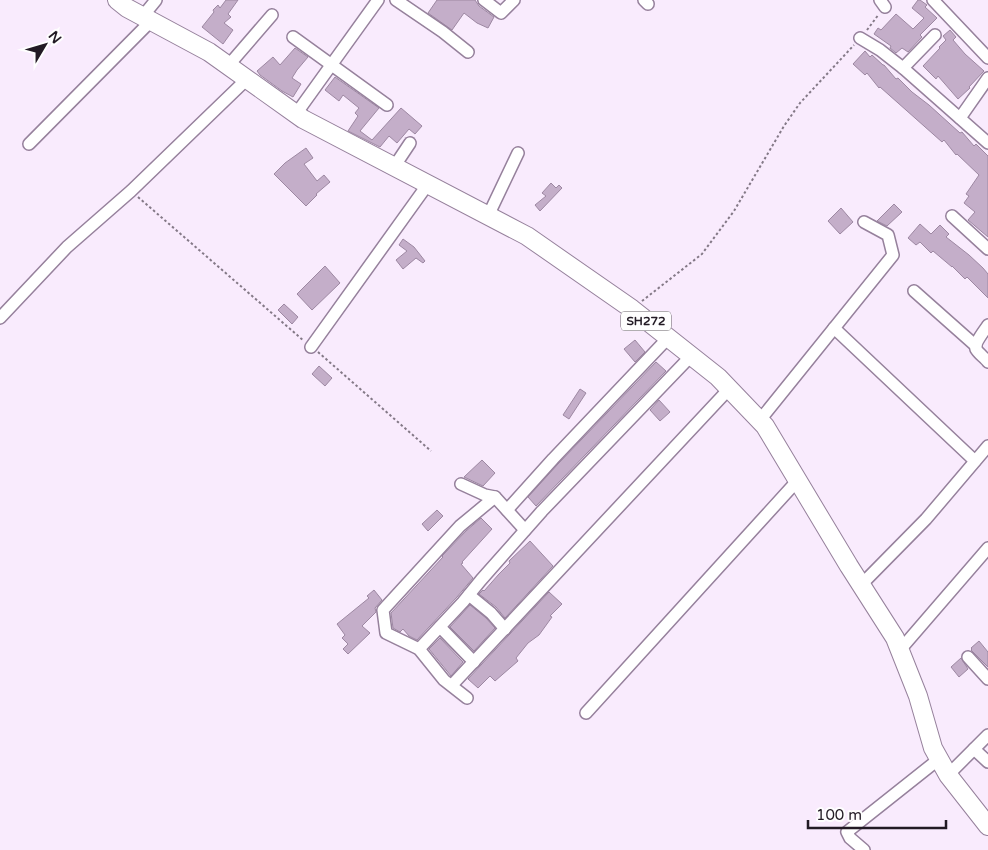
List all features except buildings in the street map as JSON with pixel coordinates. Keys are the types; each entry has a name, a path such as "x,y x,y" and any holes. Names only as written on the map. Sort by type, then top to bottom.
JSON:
{"main road":[{"name":"SH272","path":"117,0 127,8 208,52 303,119 527,236 632,309 718,377 765,426 895,638 918,696 933,748 948,775 987,823"}],"street":[{"path":"29,144 147,19 156,0"},
{"path":"296,114 378,0"},
{"path":"396,0 443,32 468,52"},
{"path":"484,0 501,12 514,0"},
{"path":"933,0 988,58"},
{"path":"228,66 272,15"},
{"path":"903,68 935,35"},
{"path":"293,37 387,105"},
{"path":"860,38 880,50 903,68 988,143"},
{"path":"960,118 988,78"},
{"path":"0,318 68,247 247,79"},
{"path":"394,167 410,143"},
{"path":"488,216 518,153"},
{"path":"311,347 428,184"},
{"path":"952,216 988,249"},
{"path":"760,420 893,255 888,235 864,222"},
{"path":"914,292 976,346 976,349 988,362"},
{"path":"976,346 988,326"},
{"path":"834,328 975,461"},
{"path":"507,510 668,338"},
{"path":"419,649 525,530 691,356"},
{"path":"452,685 729,389"},
{"path":"861,585 926,519 988,446"},
{"path":"586,713 798,480"},
{"path":"461,484 494,497 525,530"},
{"path":"466,698 444,680 419,649 386,633 383,610 460,526 494,497"},
{"path":"900,650 988,548"},
{"path":"469,595 491,613 505,629"},
{"path":"440,627 474,662"},
{"path":"968,657 988,679"},
{"path":"948,775 988,735"},
{"path":"974,749 988,762"},
{"path":"864,850 850,838 848,832 939,759"}],"path":[{"path":"632,309 702,254 734,211 784,126 800,103 860,38 882,3"},
{"path":"130,190 431,451"}]}
